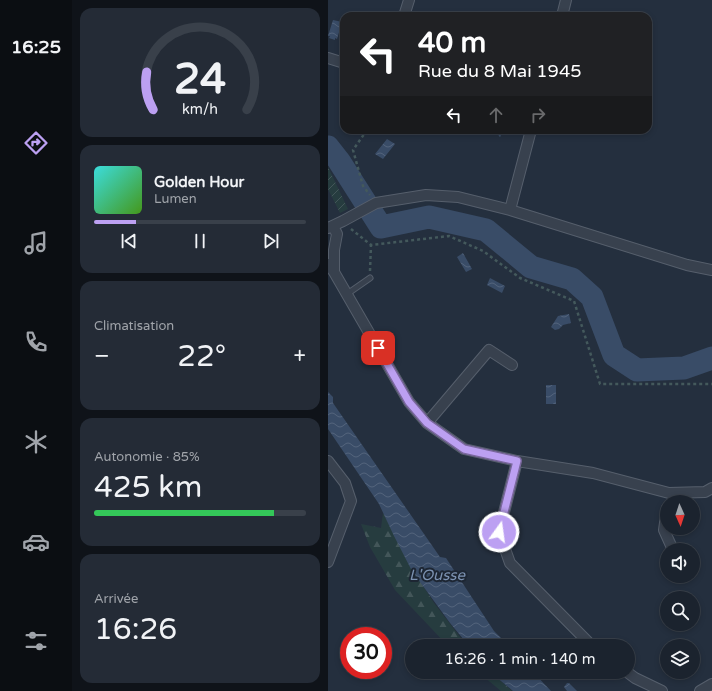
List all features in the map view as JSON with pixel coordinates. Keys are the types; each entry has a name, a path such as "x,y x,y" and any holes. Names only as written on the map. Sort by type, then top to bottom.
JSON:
{"street":[{"path":"405,12 409,0"},
{"path":"563,12 566,0"},
{"path":"328,58 340,62"},
{"path":"510,210 530,134"},
{"path":"660,495 593,473 517,461 464,449 427,423 409,402 331,268 337,234 331,227 374,205 426,195 458,197 510,210 687,265 712,270"},
{"path":"427,423 489,350 512,364"},
{"path":"328,461 345,483 351,501 328,562"},
{"path":"517,461 499,532 510,563 585,639"},
{"path":"686,495 705,492 712,488"},
{"path":"635,678 662,691"},
{"path":"700,691 712,684"}],"lane":[{"path":"347,294 370,278"}],"path":[{"path":"364,134 353,150 363,186 374,205"},
{"path":"347,219 371,245 370,278"},
{"path":"371,245 449,236 483,251 520,278 574,301 600,384 712,384"}],"green space":[{"path":"328,167 348,209 340,213 328,189"},
{"path":"383,513 418,578 434,603 462,639 441,639 395,590 370,547 361,524 381,528"},
{"path":"486,679 499,679 512,691 501,691"}],"water":[{"path":"333,20 340,22 340,29 337,39 335,38 335,40 329,38 330,36 328,36"},
{"path":"497,134 510,134 501,135 500,137"},
{"path":"387,139 395,144 383,159 375,154"},
{"path":"463,253 472,269 466,272 457,257"},
{"path":"490,278 505,286 502,293 487,285"},
{"path":"569,314 571,323 563,325 559,329 555,330 551,327 558,316"},
{"path":"546,385 556,385 556,404 546,404"},
{"name":"L'Ousse","path":"328,392 333,397 333,403 440,557 446,558 494,631 502,639 463,639 412,571 379,504 328,429"},
{"path":"498,679 540,679 551,691 513,691"},
{"path":"567,683 569,683 577,691 567,691 564,687"}],"waterway":[{"path":"328,147 339,161 381,227 429,217 486,230 531,267 572,279 592,297 614,355 637,370 684,368 712,358"}],"route":[{"path":"378,348 409,402 427,423 464,449 517,461 499,532"}]}
